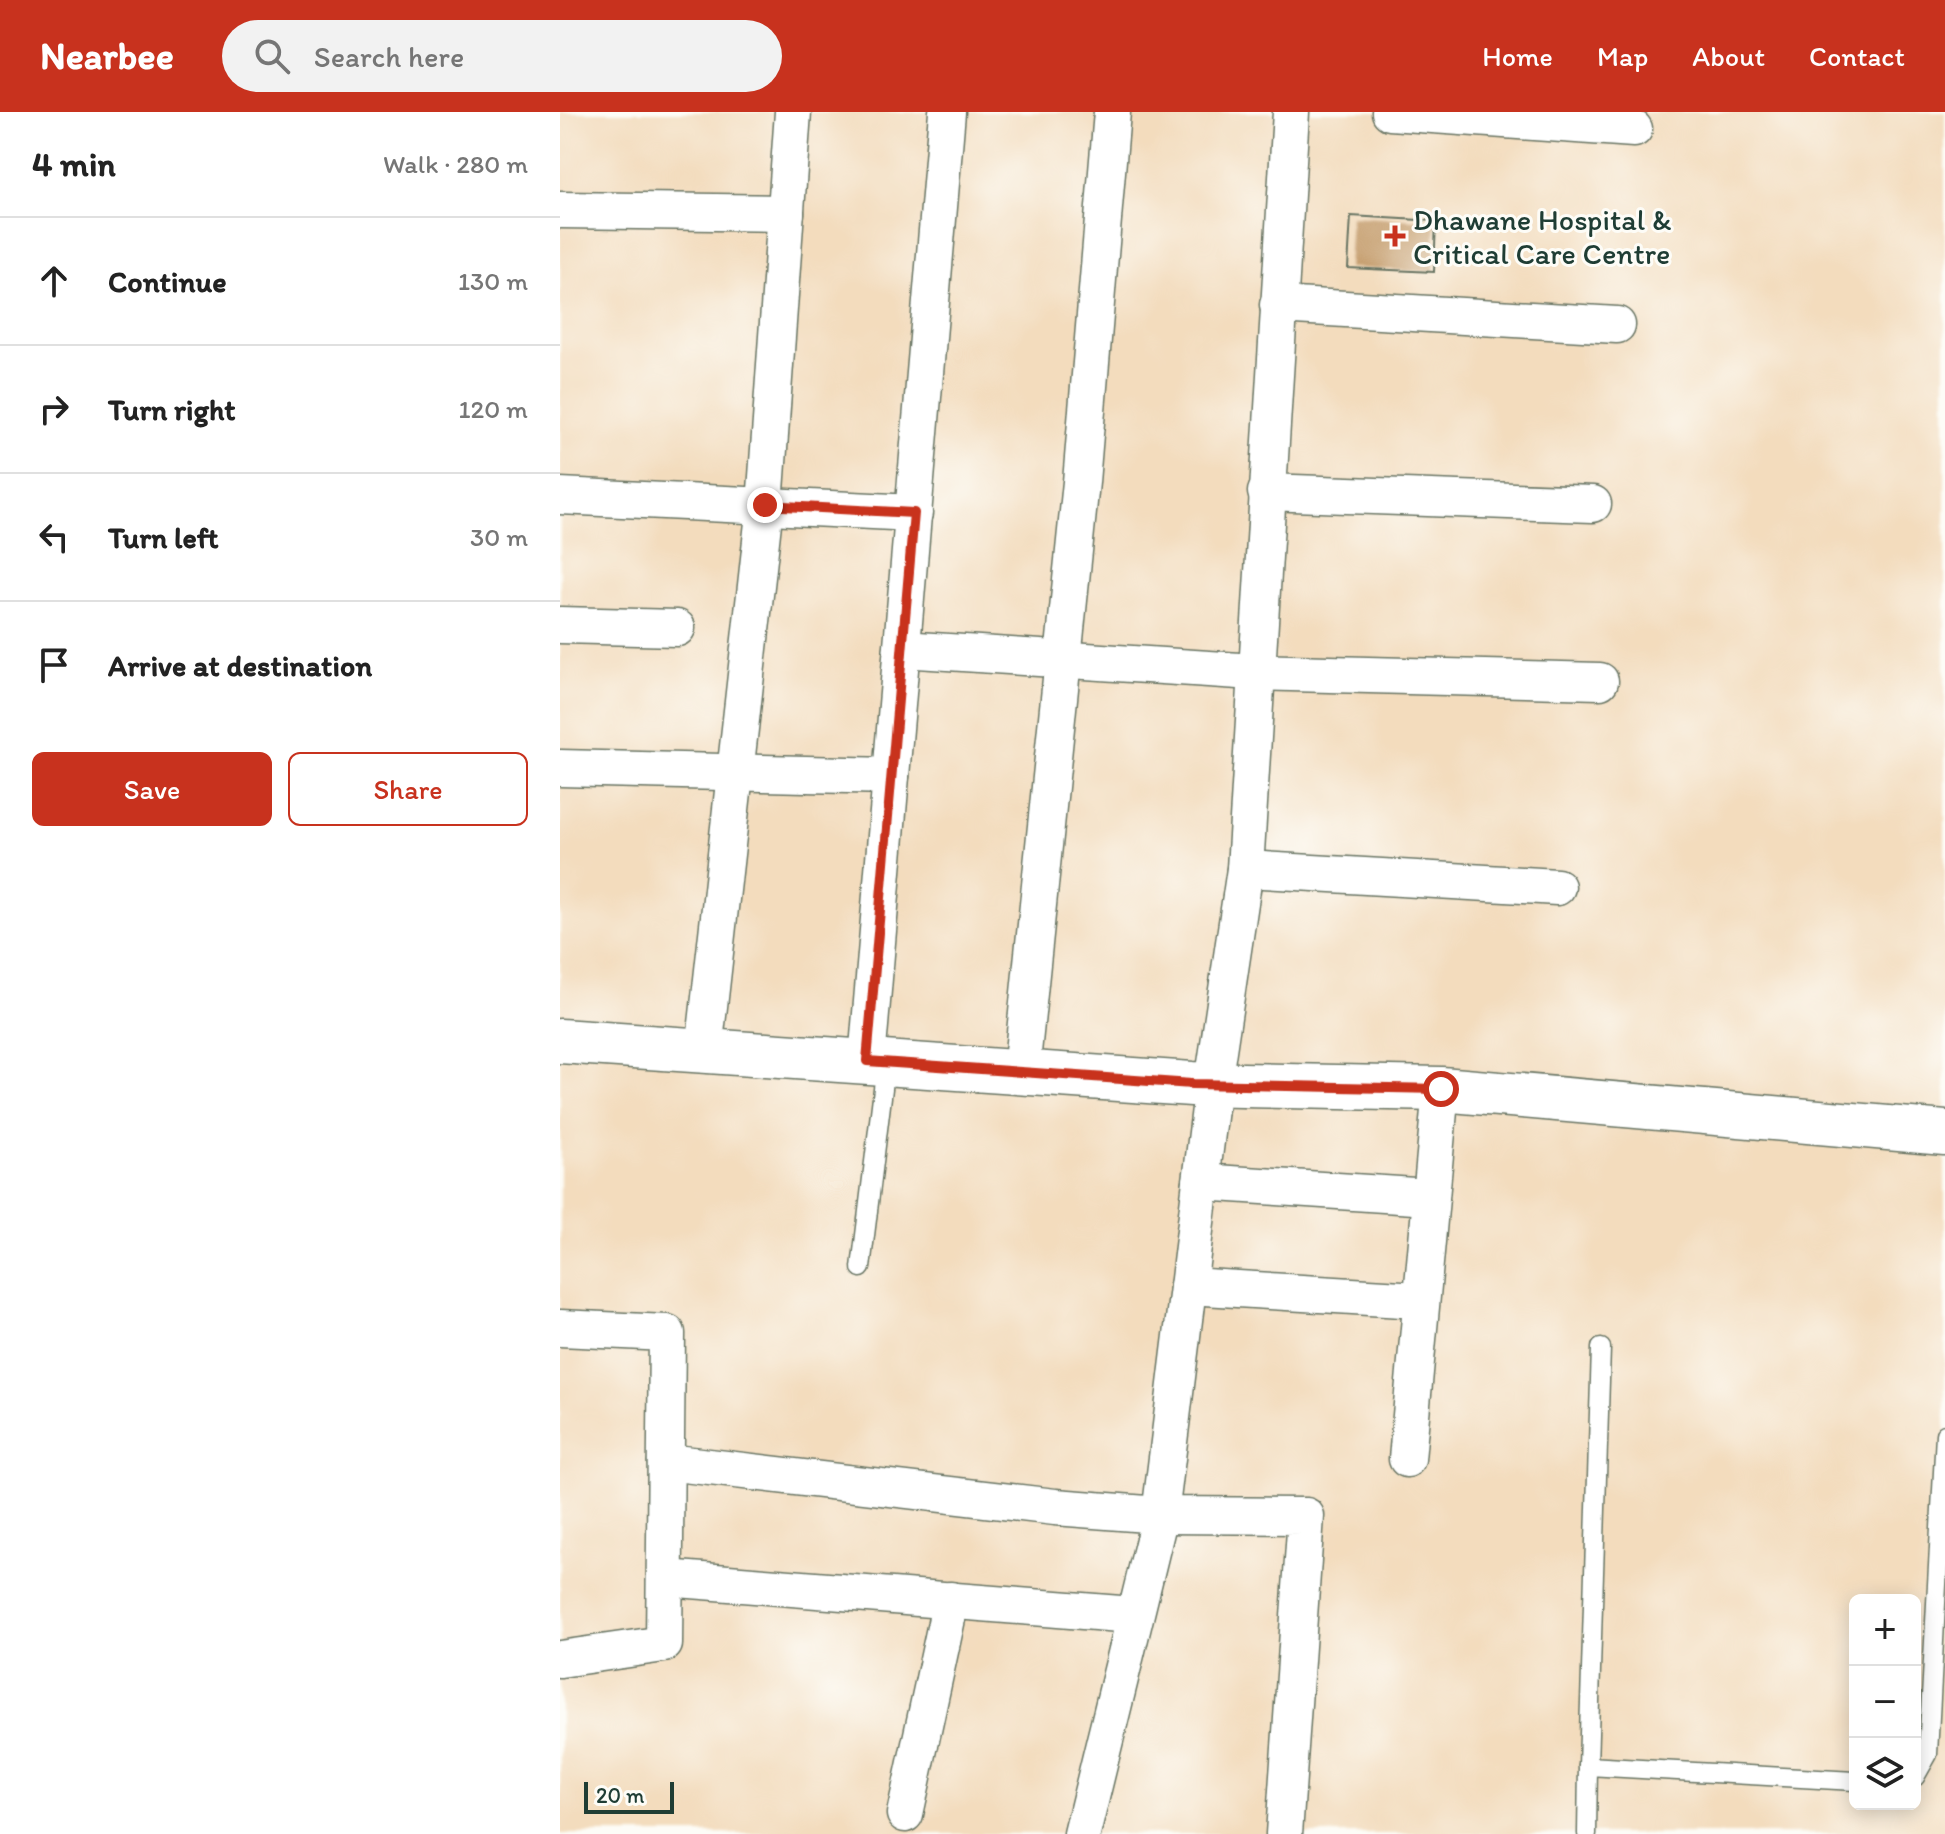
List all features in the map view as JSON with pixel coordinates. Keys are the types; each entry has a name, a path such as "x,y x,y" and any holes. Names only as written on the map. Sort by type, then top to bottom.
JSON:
{"street":[{"path":"704,1051 765,505 793,112"},
{"path":"876,1062 891,776 947,112"},
{"path":"1021,1072 1063,662 1112,112"},
{"path":"1082,1834 1133,1615 1160,1515 1213,1084 1245,869 1291,112"},
{"path":"1390,112 1634,129"},
{"path":"560,210 786,213"},
{"path":"1278,305 1617,325"},
{"path":"1266,492 1593,504"},
{"path":"560,496 914,513"},
{"path":"560,625 677,628"},
{"path":"902,649 1063,662 1255,672 1600,681"},
{"path":"560,768 891,776"},
{"path":"1245,869 1557,887"},
{"path":"560,1041 1213,1084 1441,1089 1945,1133"},
{"path":"1407,1459 1419,1300 1441,1089"},
{"path":"1201,1182 1430,1197"},
{"path":"1188,1286 1419,1300"},
{"path":"560,1328 667,1333 664,1644 560,1659"},
{"path":"666,1462 1055,1507 1160,1515 1306,1516 1284,1834"},
{"path":"665,1578 1133,1615"},
{"path":"905,1814 951,1600"}],"lane":[{"path":"861,1268 876,1062"},
{"path":"1587,1834 1601,1348"},
{"path":"1921,1766 1928,1754 1945,1434"},
{"path":"1588,1766 1849,1781"}],"building":[{"path":"1351,216 1436,221 1434,272 1348,268"}],"place":[{"name":"Dhawane Hospital & Critical Care Centre","path":"1395,236"}],"route":[{"path":"765,505 914,513 867,1061 1192,1084 1441,1089"}]}
